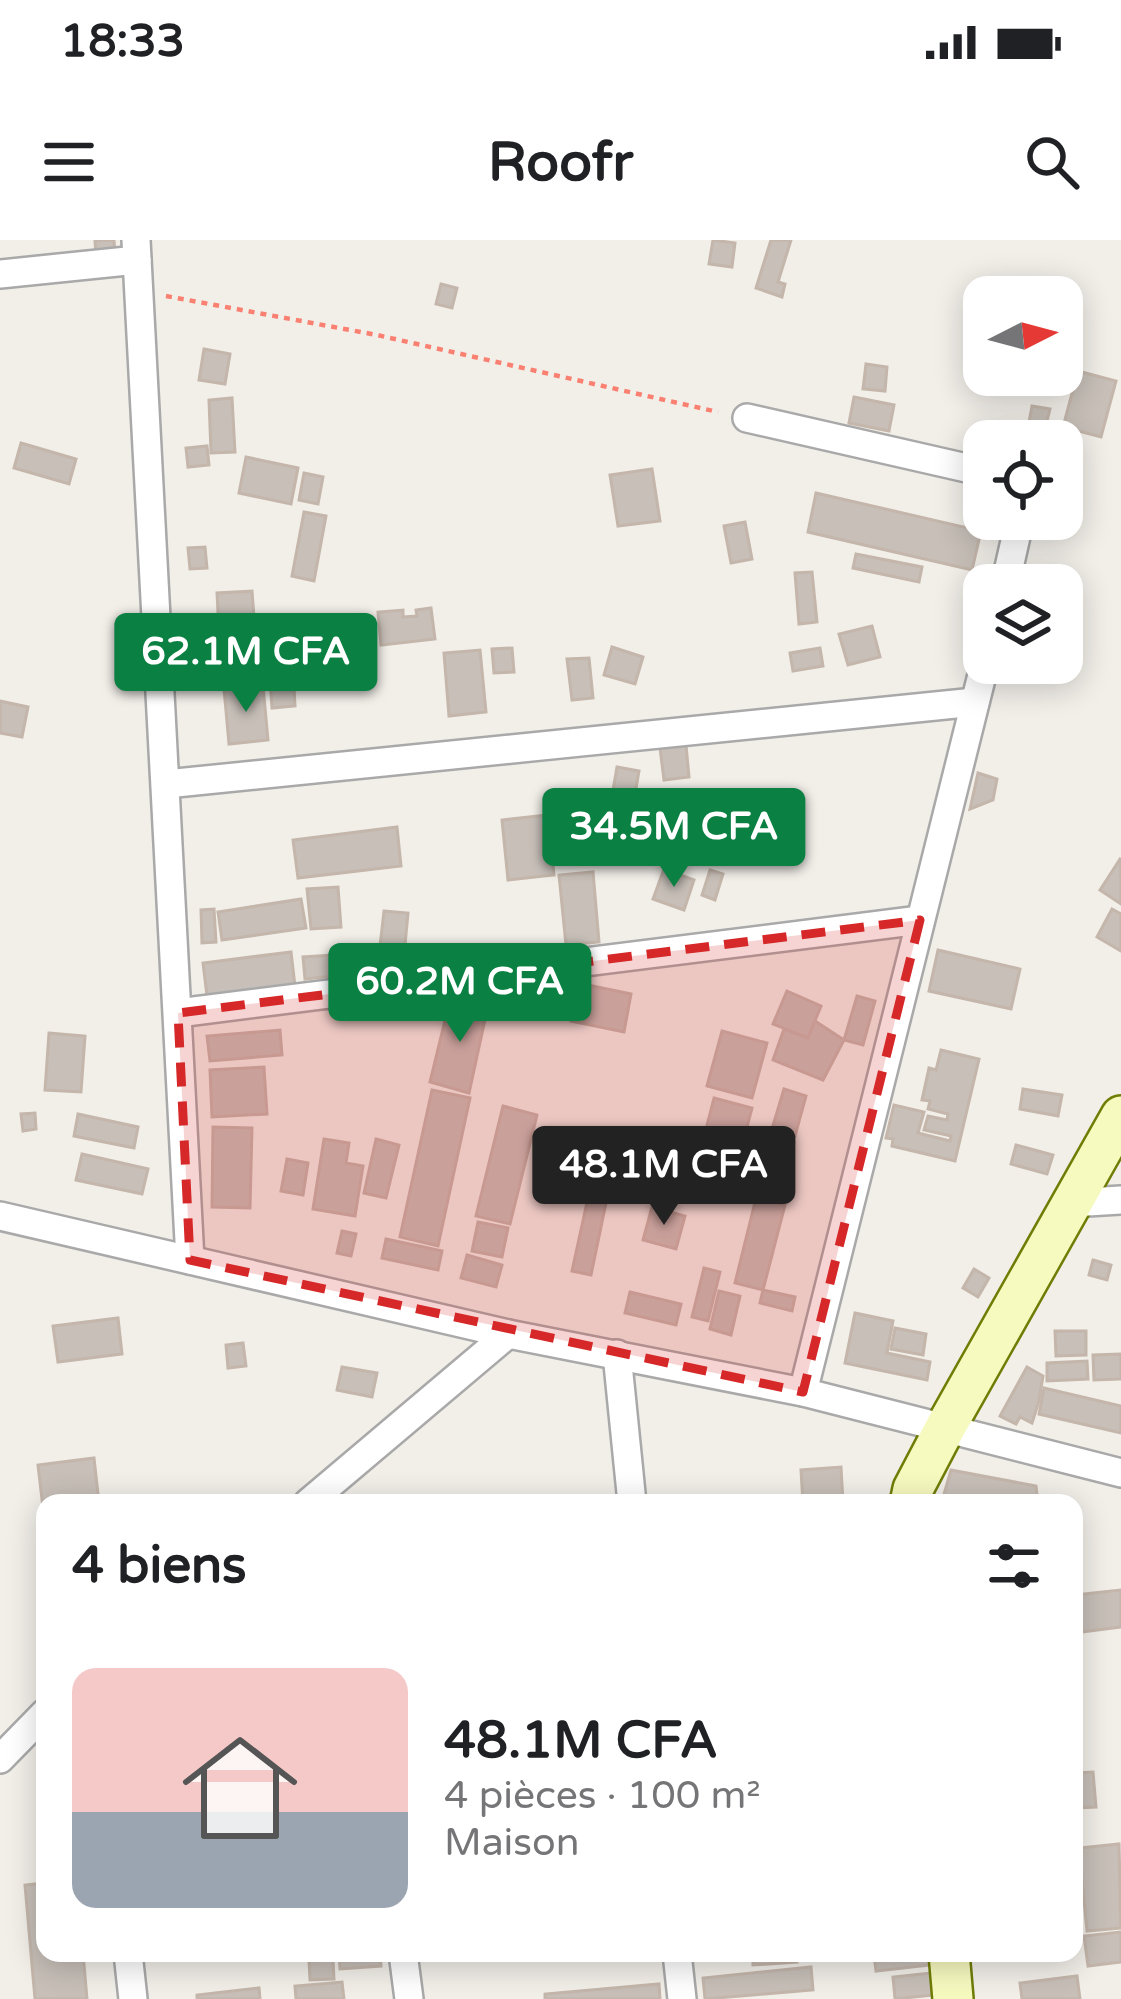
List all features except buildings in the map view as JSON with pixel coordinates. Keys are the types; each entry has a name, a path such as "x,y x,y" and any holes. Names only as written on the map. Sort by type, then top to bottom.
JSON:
{"main road":[{"path":"912,1494 1121,1116"},
{"path":"950,1962 953,1999"}],"street":[{"path":"0,274 137,250 190,1260"},
{"path":"747,418 963,467"},
{"path":"803,1392 980,684"},
{"path":"166,784 975,702"},
{"path":"178,1013 920,920"},
{"path":"1071,1203 1121,1200"},
{"path":"0,1216 508,1334 803,1392 1121,1473"},
{"path":"319,1494 508,1334"},
{"path":"617,1354 631,1494"},
{"path":"348,1471 351,1494"},
{"path":"0,1759 36,1722"},
{"path":"129,1962 133,1999"},
{"path":"405,1962 409,1999"},
{"path":"678,1962 682,1999"}],"path":[{"path":"139,291 377,335 747,418"}],"highlighted area":[{"path":"920,920 803,1392 190,1260 178,1013"}]}
